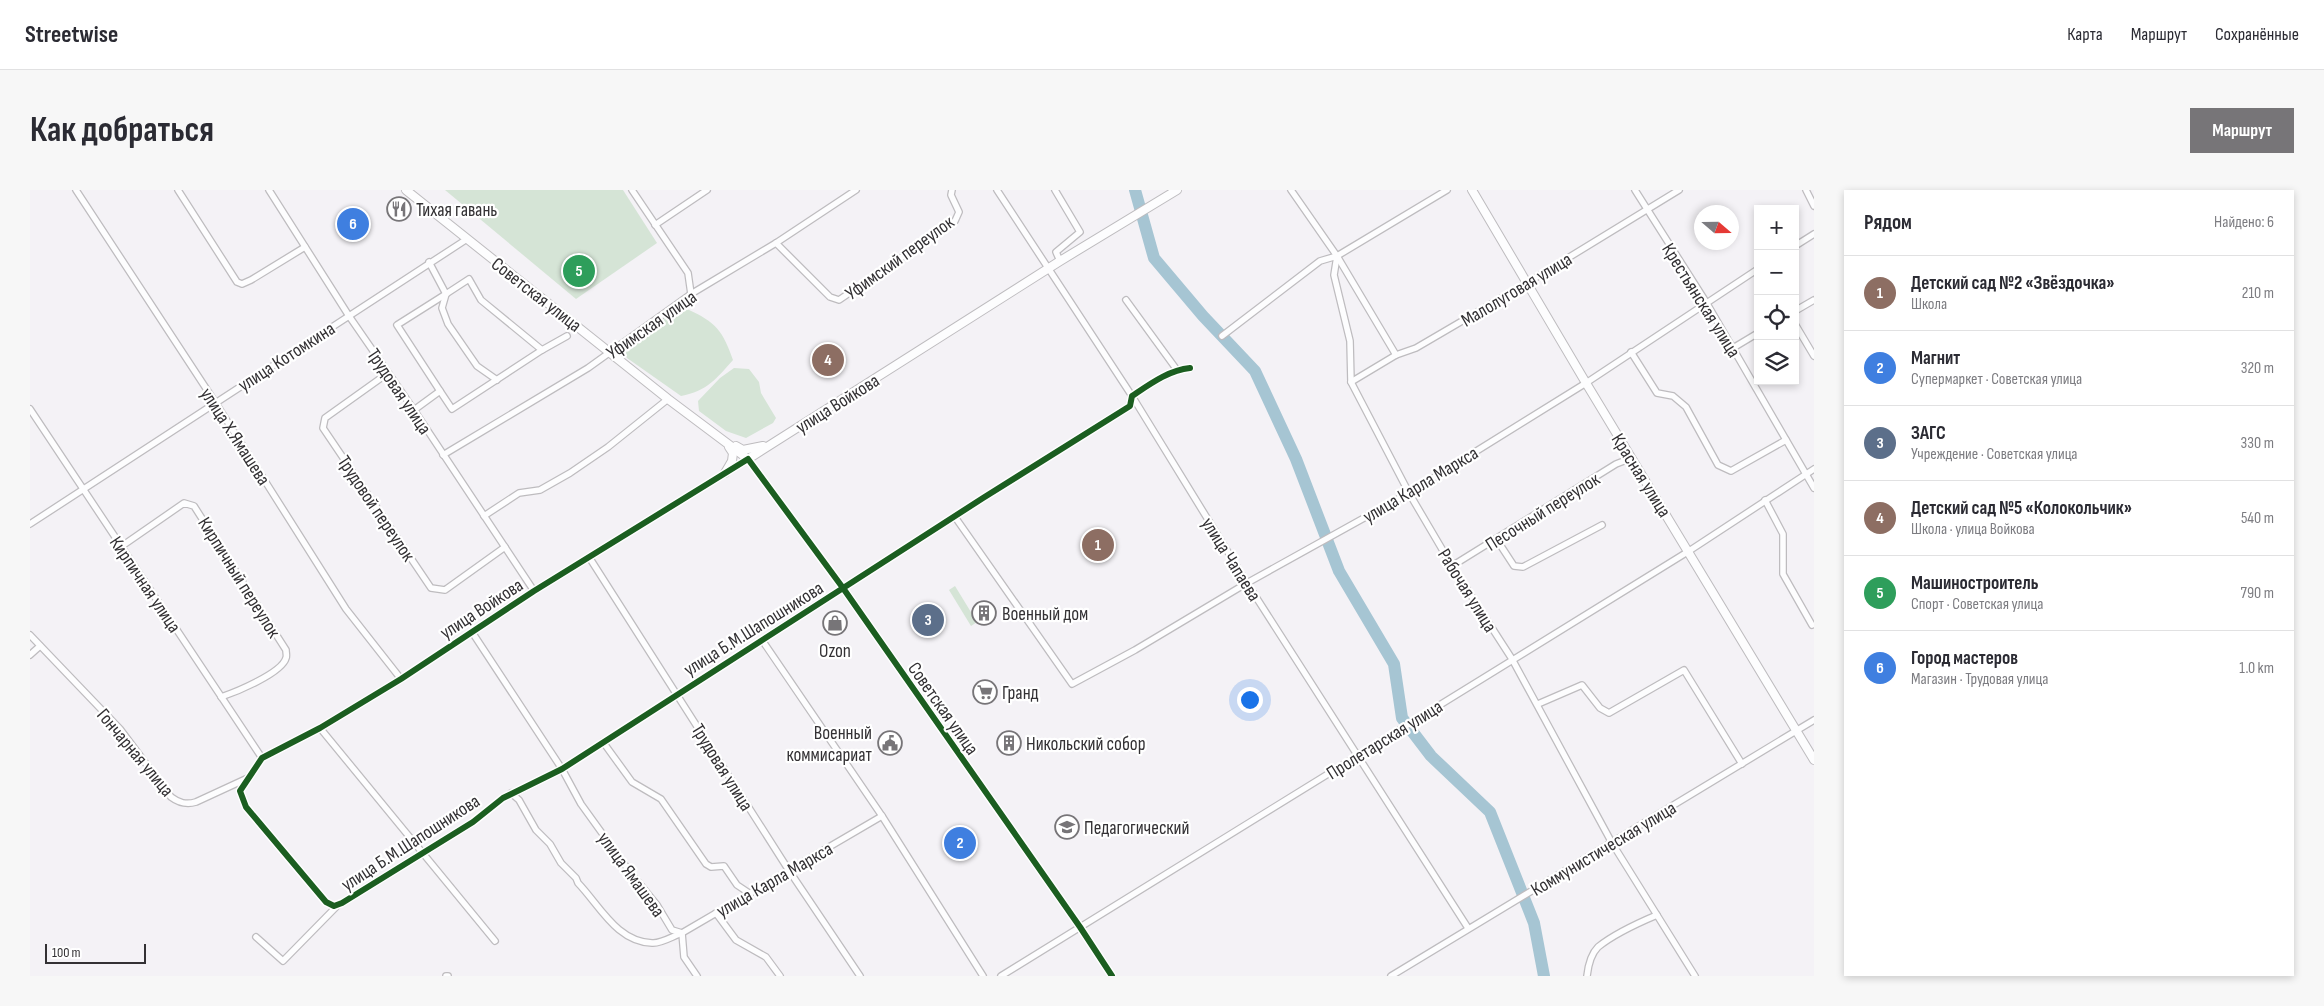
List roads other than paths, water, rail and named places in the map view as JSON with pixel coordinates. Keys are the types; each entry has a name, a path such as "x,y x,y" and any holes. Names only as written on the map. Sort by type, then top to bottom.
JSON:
{"main road":[{"name":"Советская улица","path":"406,190 668,399 748,459"},
{"name":"улица Войкова","path":"748,459 1060,261 1177,190"},
{"name":"Красная улица","path":"1472,190 1586,383 1814,760"},
{"path":"724,442 743,450 772,444"},
{"path":"724,442 733,453 732,461 725,473"}],"street":[{"name":"улица Х.Ямашева","path":"76,190 346,609 401,679"},
{"path":"178,190 237,282 242,284 251,280 305,247"},
{"name":"Трудовая улица","path":"269,190 349,316 534,591"},
{"path":"632,190 688,273 691,294"},
{"path":"655,225 707,190"},
{"name":"Уфимская улица","path":"443,455 611,353 691,294 776,243 856,190"},
{"name":"Уфимский переулок","path":"776,243 830,297 839,300 956,221 959,212 951,195 952,190"},
{"name":"улица Чапаева","path":"997,190 1047,270 1132,396 1356,756 1468,928"},
{"path":"1055,190 1080,232 1056,252 1060,261"},
{"path":"1291,190 1337,256 1396,355"},
{"path":"1222,336 1320,261 1337,256 1447,190"},
{"name":"Крестьянская улица","path":"1635,190 1706,302 1814,488"},
{"name":"Малолуговая улица","path":"1351,382 1396,355 1416,348 1647,211 1679,190"},
{"path":"1806,190 1814,206"},
{"path":"1799,243 1814,234"},
{"name":"улица Котомкина","path":"30,524 214,402 467,239"},
{"name":"Рабочая улица","path":"1337,256 1334,275 1350,341 1351,382 1408,493 1512,659 1612,843 1695,976"},
{"path":"429,262 446,294 442,308 448,324 476,366 497,380"},
{"name":"улица Карла Маркса","path":"955,517 1072,684 1135,650 1247,583 1408,493 1586,383 1754,272"},
{"path":"542,350 481,300 469,279 397,325 452,409 542,350 567,336"},
{"path":"1126,300 1177,370"},
{"path":"1799,309 1814,300"},
{"path":"1799,331 1814,356"},
{"path":"1733,348 1754,335"},
{"path":"1631,352 1657,393 1673,396 1686,407 1718,465 1724,469 1732,472 1786,440"},
{"name":"улица Б.М.Шапошникова","path":"250,777 240,791 246,807 326,902 338,905 473,822 511,793 562,769 983,498 1130,406 1132,396 1177,370 1190,368"},
{"name":"Трудовой переулок","path":"388,373 325,418 323,428 328,436 431,588 445,590 505,547"},
{"path":"414,410 440,391"},
{"path":"484,516 519,493 540,490 570,473 608,447 668,399"},
{"name":"Кирпичная улица","path":"30,409 262,758"},
{"name":"улица Войкова","path":"262,758 320,728 401,679 534,591 748,459"},
{"name":"Советская улица","path":"748,459 843,588 1080,927 1112,976"},
{"name":"Песочный переулок","path":"1452,566 1497,540 1616,464 1629,460 1634,462"},
{"name":"Пролетарская улица","path":"1001,976 1689,551 1814,469"},
{"path":"1765,500 1783,534 1783,574 1812,625"},
{"name":"Кирпичный переулок","path":"122,546 184,503 194,506 286,650 286,660 280,667 240,691 221,697"},
{"path":"1497,540 1514,566 1522,568 1602,525"},
{"name":"Трудовая улица","path":"589,557 788,870 860,976"},
{"path":"472,632 562,769"},
{"name":"Гончарная улица","path":"30,635 120,728 171,797 177,801 189,804 196,802 250,777"},
{"path":"762,640 882,816 983,976"},
{"path":"30,655 40,646"},
{"path":"1538,704 1582,685 1600,708 1609,713 1684,670 1742,764"},
{"name":"Коммунистическая улица","path":"1391,976 1814,720"},
{"path":"320,728 495,941"},
{"path":"603,742 627,777 638,788 655,794 661,799 706,864 711,867 724,866 737,884 749,893"},
{"path":"250,777 262,758"},
{"name":"улица Ямашева","path":"562,769 581,804 630,872 657,905 672,930 682,933 684,957 697,976"},
{"name":"улица Ямашева","path":"511,793 519,800 536,830 550,844 561,862 623,934 654,944 665,940"},
{"name":"улица Карла Маркса","path":"665,940 682,933 882,816"},
{"path":"256,937 283,961 338,905"},
{"path":"716,913 736,940 766,957 780,976"},
{"path":"1587,976 1588,966 1597,948 1634,924 1657,915"}],"waterway":[{"path":"1135,190 1154,258 1203,316 1255,371 1296,459 1339,571 1394,664 1402,718 1431,756 1490,812 1534,923 1544,976"}],"place":[{"name":"Тихая гавань","path":"399,209"},
{"name":"Город мастеров","path":"353,224"},
{"name":"Машиностроитель","path":"579,271"},
{"name":"Детский сад №5 «Колокольчик»","path":"828,360"},
{"name":"Детский сад №2 «Звёздочка»","path":"1098,545"},
{"name":"Военный дом","path":"984,613"},
{"name":"ЗАГС","path":"928,620"},
{"name":"Ozon","path":"835,623"},
{"name":"Гранд","path":"985,692"},
{"name":"Военный коммисариат","path":"890,743"},
{"name":"Никольский собор","path":"1009,743"},
{"name":"Педагогический","path":"1067,827"},
{"name":"Магнит","path":"960,843"}]}
